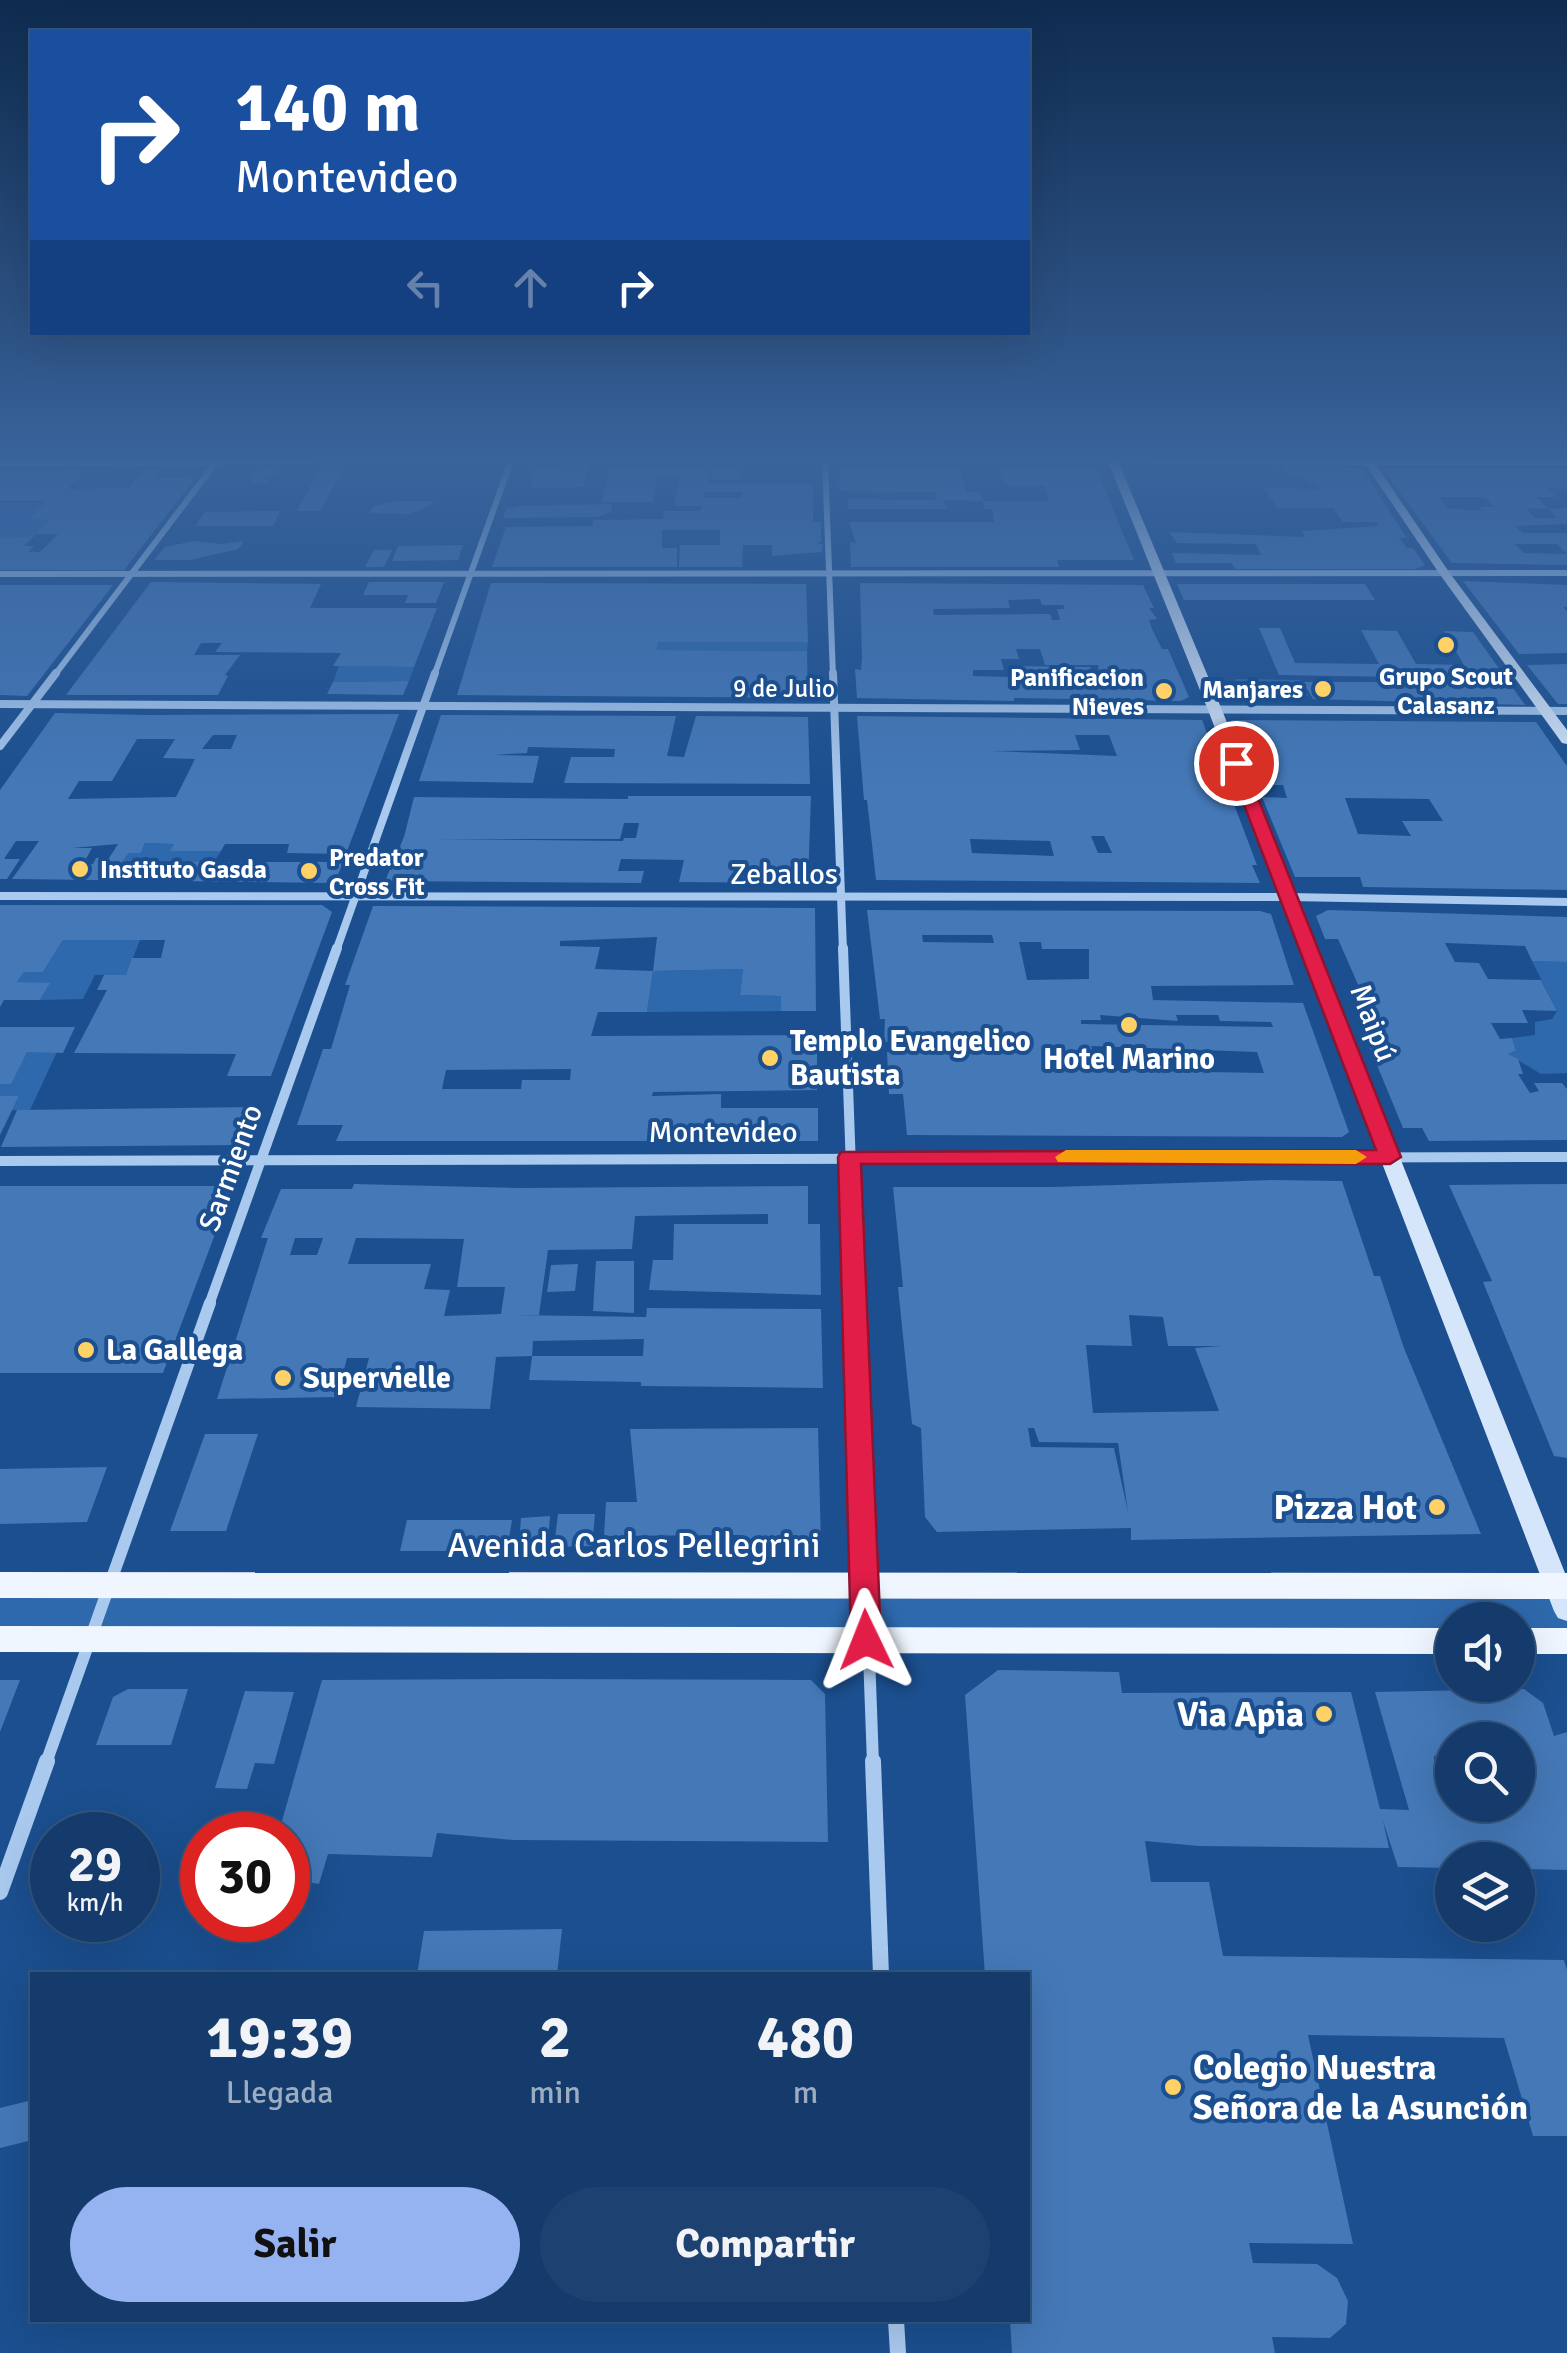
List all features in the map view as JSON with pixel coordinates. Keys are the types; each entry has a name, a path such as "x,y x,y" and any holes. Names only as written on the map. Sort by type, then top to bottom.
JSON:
{"main road":[{"name":"Maipú","path":"1158,571 1564,1594"},
{"path":"1443,571 1567,740"},
{"name":"Avenida Carlos Pellegrini","path":"0,1585 864,1586 1564,1594"},
{"path":"0,1639 1435,1641"},
{"path":"1535,1641 1567,1641"}],"street":[{"path":"0,746 133,571"},
{"name":"Sarmiento","path":"0,1892 472,571"},
{"path":"829,571 881,1972"},
{"path":"0,574 1567,573"},
{"name":"9 de Julio","path":"0,704 1567,711"},
{"name":"Zeballos","path":"0,896 1567,902"},
{"name":"Montevideo","path":"0,1160 1567,1157"},
{"path":"896,2322 898,2353"}],"shaded area":[{"path":"658,642 808,642 807,651 657,650"},
{"path":"339,666 414,667 409,681 333,682"},
{"path":"1235,679 1300,680 1308,696 1242,696"},
{"path":"145,843 174,844 171,851 221,851 214,862 122,862 129,853 141,853"},
{"path":"63,940 140,940 126,975 95,975 83,999 40,1000 49,984 17,982 24,972 43,972"},
{"path":"1532,961 1567,962 1567,1073 1541,1074 1508,1054 1516,1049 1512,1038 1535,1035 1535,1022 1552,1019 1557,1011"},
{"path":"743,969 740,995 781,996 781,1011 647,1012 653,971"},
{"path":"27,1052 57,1052 30,1110 12,1110 19,1096 0,1096 0,1084"},
{"path":"0,1585 1567,1586 1567,1641 1535,1641 1535,1602 1435,1602 1435,1641 0,1639"}],"building":[{"path":"1463,581 1567,585 1567,607 1563,607 1567,611 1567,653 1519,654"},
{"path":"151,582 321,584 310,608 437,608 414,667 333,666 341,653 215,652 222,643 201,643 194,655 240,655 225,675 228,676 218,695 66,695"},
{"path":"369,582 444,582 436,603 405,603 408,595 363,595"},
{"path":"491,583 806,584 808,642 658,642 657,650 807,651 808,698 457,695"},
{"path":"860,583 1143,585 1154,608 1149,608 1157,619 1149,620 1152,629 1162,649 1168,649 1189,697 1181,701 857,698 855,669 861,670","holes":["1040,599 1042,605 1063,605 1065,609 1057,609 1060,620 1052,620 1050,614 934,615 933,609 1010,608 1008,600","1016,649 1040,649 1045,665 1098,665 1100,677 1093,676 1090,667 1010,666 1010,677 973,676 973,670 1004,670 1001,659 1019,659"]},
{"path":"1177,584 1365,584 1375,600 1184,600"},
{"path":"0,585 113,585 27,696 0,695"},
{"path":"1259,628 1280,628 1295,663 1379,664 1361,630 1397,631 1416,664 1464,665 1444,631 1473,632 1525,705 1313,699 1303,682 1402,682 1399,677 1279,675"},
{"path":"1567,664 1567,704 1558,704 1527,665"},
{"path":"409,681 403,695 327,694 333,682"},
{"path":"55,713 399,714 346,854 287,853 289,844 225,844 221,851 170,851 174,844 145,843 141,853 129,853 122,862 343,862 335,883 12,879 39,841 16,841 4,859 20,859 7,879 0,879 0,790","holes":["213,735 237,735 231,749 202,749","137,739 175,739 163,758 195,759 176,797 68,799 79,781 112,781","118,844 109,858 96,858 93,864 83,864 92,848 72,848"]},
{"path":"441,715 676,716 667,756 684,757 696,716 808,717 810,784 564,783 571,757 614,757 615,749 528,747 527,753 493,755 539,756 533,783 419,781"},
{"path":"857,716 1202,720 1257,865 1252,865 1260,883 876,880","holes":["1075,735 1109,735 1117,756 991,751 1080,750","1091,836 1104,836 1112,853 1098,853","970,839 1050,841 1054,856 972,853"]},
{"path":"1231,720 1536,722 1567,766 1567,890 1363,887 1360,877 1295,877 1262,797 1287,798 1283,785 1266,785 1254,751 1244,751","holes":["1345,798 1429,799 1443,821 1402,821 1411,836 1358,834"]},
{"path":"811,796 808,883 679,882 684,860 621,859 618,871 644,871 641,883 385,881 404,837 414,797","holes":["624,823 639,823 636,838 623,841 437,839 620,839"]},
{"path":"0,905 322,905 332,912 271,1076 227,1076 236,1054 74,1053 107,990 97,990 104,975 126,975 132,958 161,958 165,940 63,940 43,972 24,972 17,982 50,983 40,1000 4,1000 0,1007"},
{"path":"373,906 815,908 816,1011 781,1011 781,996 740,995 743,969 653,971 647,1012 598,1012 591,1036 817,1035 817,1090 653,1092 652,1096 721,1094 721,1108 818,1108 818,1141 336,1141 343,1125 297,1125 323,1049 331,1049 350,985 345,985","holes":["657,937 653,971 595,969 600,947 560,946 560,941","571,1069 570,1080 522,1080 521,1089 442,1089 446,1070"]},
{"path":"867,910 1260,911 1271,914 1294,985 1151,986 1153,1000 1303,1003 1349,1132 1342,1137 907,1135 903,1094 889,1094 887,1052 1017,1053 1014,1042 884,1042 885,1019 880,1019","holes":["922,935 992,935 994,943 923,942","1019,942 1041,942 1042,949 1089,949 1089,979 1027,980","1100,1015 1178,1021 1176,1015 1218,1015 1220,1021 1271,1022 1273,1027 1081,1024 1081,1020 1101,1020","1091,1046 1257,1052 1264,1073 1098,1070"]},
{"path":"1328,910 1567,917 1567,962 1532,961 1525,946 1445,943 1455,962 1479,963 1488,979 1541,980 1557,1011 1522,1010 1528,1023 1491,1023 1500,1039 1512,1038 1516,1050 1508,1054 1518,1059 1523,1074 1518,1074 1530,1093 1539,1091 1534,1083 1562,1083 1567,1089 1567,1140 1429,1141 1422,1128 1403,1128 1365,1036 1381,1037 1338,939 1325,939 1316,916"},
{"path":"0,1027 75,1027 63,1053 27,1052 11,1084 0,1084"},
{"path":"0,1096 19,1096 0,1135"},
{"path":"260,1107 244,1145 1,1147 17,1110"},
{"path":"1342,1181 1374,1276 1380,1276 1404,1348 1481,1534 1131,1540 1131,1528 937,1532 925,1517 921,1428 912,1424 898,1287 903,1287 893,1187","holes":["1129,1315 1163,1317 1168,1346 1221,1346 1195,1348 1219,1411 1093,1413 1086,1345 1132,1346","1028,1428 1034,1428 1039,1442 1118,1443 1128,1512 1114,1448 1031,1447"]},
{"path":"354,1184 520,1188 808,1186 808,1224 820,1224 821,1295 649,1290 653,1260 673,1260 674,1224 768,1224 768,1214 635,1216 632,1249 548,1250 539,1315 514,1315 646,1317 647,1308 821,1309 823,1388 529,1380 532,1356 496,1357 490,1409 356,1407 369,1358 347,1358 337,1397 217,1399 268,1238 261,1238 281,1189 352,1189","holes":["295,1238 323,1238 317,1255 290,1255","356,1238 464,1239 457,1287 505,1287 501,1314 444,1316 450,1290 424,1289 431,1264 348,1264","644,1339 643,1356 532,1356 533,1341"]},
{"path":"1567,1184 1567,1458 1554,1456 1483,1282 1492,1281 1449,1185"},
{"path":"0,1186 233,1186 163,1373 0,1373"},
{"path":"596,1261 634,1261 634,1313 593,1311"},
{"path":"578,1264 575,1291 547,1292 551,1265"},
{"path":"818,1428 821,1544 741,1544 741,1535 604,1536 606,1502 637,1502 630,1429"},
{"path":"205,1434 258,1434 226,1531 170,1531"},
{"path":"107,1467 87,1522 0,1524 0,1469"},
{"path":"558,1514 595,1514 592,1546 554,1547"},
{"path":"550,1516 548,1543 519,1544 521,1518"},
{"path":"407,1520 512,1520 507,1551 400,1551"},
{"path":"998,1670 1119,1672 1122,1693 1351,1692 1380,1809 1409,1810 1375,1692 1435,1691 1435,1702 1535,1702 1535,1697 1543,1703 1554,1736 1567,1732 1567,1870 1535,1869 1535,1842 1435,1842 1435,1868 1398,1867 1383,1821 1389,1848 1199,1846 1145,1841 1151,1882 1209,1882 1223,1956 1564,1960 1567,2136 1533,2136 1504,2038 1308,2035 1353,2244 1249,2243 1253,2263 1317,2264 1337,2278 1348,2301 1346,2324 1330,2338 1272,2337 1275,2353 1012,2353 1010,2322 1030,2322 1030,1972 985,1972 965,1695"},
{"path":"0,1680 20,1680 0,1732"},
{"path":"322,1680 811,1680 825,1694 828,1842 514,1840 437,1833 432,1857 328,1854 319,1884 310,1883 310,1812 285,1812"},
{"path":"128,1689 188,1689 171,1745 96,1745 113,1697"},
{"path":"245,1691 294,1692 274,1764 255,1763 247,1789 215,1788"},
{"path":"562,1929 557,1972 417,1972 424,1931"},
{"path":"30,2100 30,2140 0,2148 0,2108"}],"slow traffic":[{"path":"1066,1157 1356,1157"}],"place":[{"name":"Grupo Scout Calasanz","path":"1446,645"},
{"name":"Manjares","path":"1323,689"},
{"name":"Panificacion Nieves","path":"1164,691"},
{"name":"Instituto Gasda","path":"80,869"},
{"name":"Predator Cross Fit","path":"309,871"},
{"name":"Hotel Marino","path":"1129,1025"},
{"name":"Templo Evangelico Bautista","path":"770,1058"},
{"name":"La Gallega","path":"86,1350"},
{"name":"Supervielle","path":"283,1378"},
{"name":"Pizza Hot","path":"1437,1507"},
{"name":"Via Apia","path":"1324,1714"},
{"name":"Colegio Nuestra Señora de la Asunción","path":"1173,2087"}],"route":[{"path":"866,1640 849,1157 1390,1157 1236,763"}]}
